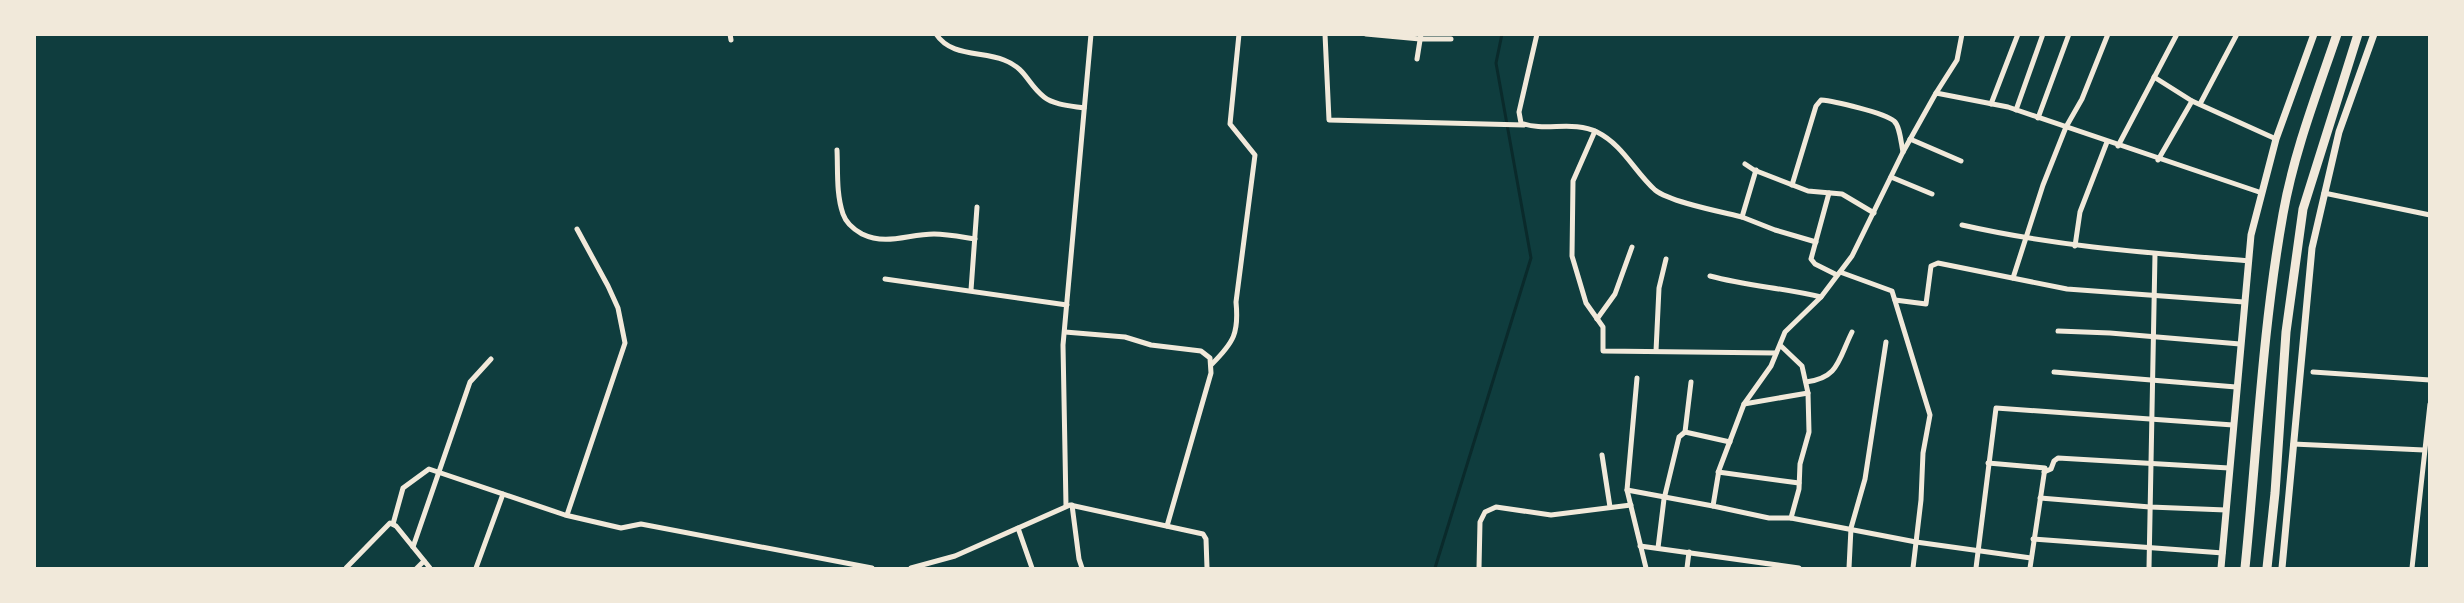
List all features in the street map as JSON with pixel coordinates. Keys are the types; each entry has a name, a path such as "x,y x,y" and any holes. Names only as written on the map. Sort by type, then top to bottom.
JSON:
{"highway":[{"path":"2245,568 2270,301 2283,212 2306,122 2337,34"},
{"path":"2267,568 2275,493 2286,332 2303,209 2358,34"}],"street":[{"path":"936,34 949,48 1000,59 1022,70 1045,98 1084,108"},
{"path":"1082,568 1069,506 1063,358 1091,34"},
{"path":"1167,526 1212,364 1229,346 1238,321 1236,302 1255,155 1230,124 1239,34"},
{"path":"1325,34 1329,120 1526,124 1572,126 1595,131 1614,142 1660,194 1742,217 1775,231 1816,242"},
{"path":"1366,34 1451,39"},
{"path":"1526,124 1521,123 1518,115 1538,34"},
{"path":"1713,506 1718,472 1744,404 1771,366 1785,332 1821,297 1852,256 1903,152 1957,60 1962,34"},
{"path":"1991,104 2018,34"},
{"path":"2016,110 2043,34"},
{"path":"2038,118 2069,34"},
{"path":"2013,278 2066,127 2082,99 2108,34"},
{"path":"2118,146 2177,34"},
{"path":"2200,104 2237,34"},
{"path":"2221,568 2251,235 2276,139 2314,34"},
{"path":"2282,568 2312,248 2339,132 2374,34"},
{"path":"1417,60 1420,37"},
{"path":"2154,77 2192,100 2276,139"},
{"path":"1936,93 2016,110 2158,160 2262,193"},
{"path":"1792,185 1816,106 1821,100 1869,111 1893,120 1903,152"},
{"path":"2158,160 2192,100"},
{"path":"1595,131 1573,181 1572,245 1573,266 1585,301 1603,328 1603,351 1776,353"},
{"path":"1910,140 1961,161"},
{"path":"2075,246 2080,212 2108,142"},
{"path":"837,150 839,193 843,214 847,222 858,232 876,239 890,241 932,234 975,238"},
{"path":"1745,164 1808,190 1842,194 1874,213"},
{"path":"1742,217 1756,170"},
{"path":"1891,177 1932,194"},
{"path":"1829,193 1812,261 1838,274 1892,291 1930,415 1923,453 1921,500 1913,568"},
{"path":"2324,193 2430,214"},
{"path":"971,290 977,207"},
{"path":"1962,225 2025,239 2075,246 2249,261"},
{"path":"567,515 625,343 622,321 613,297 577,229"},
{"path":"1597,319 1615,294 1632,247"},
{"path":"2149,568 2151,420 2156,297 2155,254"},
{"path":"1656,351 1659,288 1666,259"},
{"path":"1895,300 1926,304 1931,266 1934,264 2067,288 2156,297 2244,302"},
{"path":"1710,276 1741,284 1821,297"},
{"path":"885,279 1067,305"},
{"path":"2058,331 2154,336 2240,344"},
{"path":"1065,332 1107,334 1151,345 1193,349 1206,354 1212,364"},
{"path":"1806,382 1822,380 1832,374 1852,332"},
{"path":"1849,568 1851,530 1865,480 1886,342"},
{"path":"1780,345 1802,366 1808,393 1809,432 1800,464 1799,483 1791,518"},
{"path":"413,547 470,382 491,359"},
{"path":"2054,372 2236,387"},
{"path":"2313,372 2430,380"},
{"path":"1638,378 1627,490 1646,568"},
{"path":"1658,548 1664,496 1679,437 1685,432 1691,382"},
{"path":"1744,404 1808,393"},
{"path":"2412,568 2430,404"},
{"path":"1976,568 1996,408 2233,425"},
{"path":"1685,432 1730,441"},
{"path":"2293,444 2426,447"},
{"path":"1602,455 1610,507"},
{"path":"2044,472 2051,469 2054,460 2058,458 2229,468"},
{"path":"1988,463 2045,468 2030,568"},
{"path":"393,524 403,488 426,469 439,471 567,515 621,528 646,525 848,566 872,568"},
{"path":"1718,472 1799,483"},
{"path":"1627,490 1769,518 1791,518 1916,542 2031,558"},
{"path":"476,568 503,494"},
{"path":"2040,498 2150,507 2226,510"},
{"path":"1479,568 1479,522 1488,509 1499,507 1551,515 1630,505"},
{"path":"911,568 955,556 1069,506 1206,536 1207,568"},
{"path":"393,524 430,568"},
{"path":"346,568 386,525 393,524"},
{"path":"1018,528 1032,568"},
{"path":"2033,539 2223,553"},
{"path":"1640,546 1798,568"},
{"path":"1687,568 1689,552"},
{"path":"417,568 424,561"}],"waterway":[{"path":"1435,568 1531,258 1496,63 1502,34"}]}
